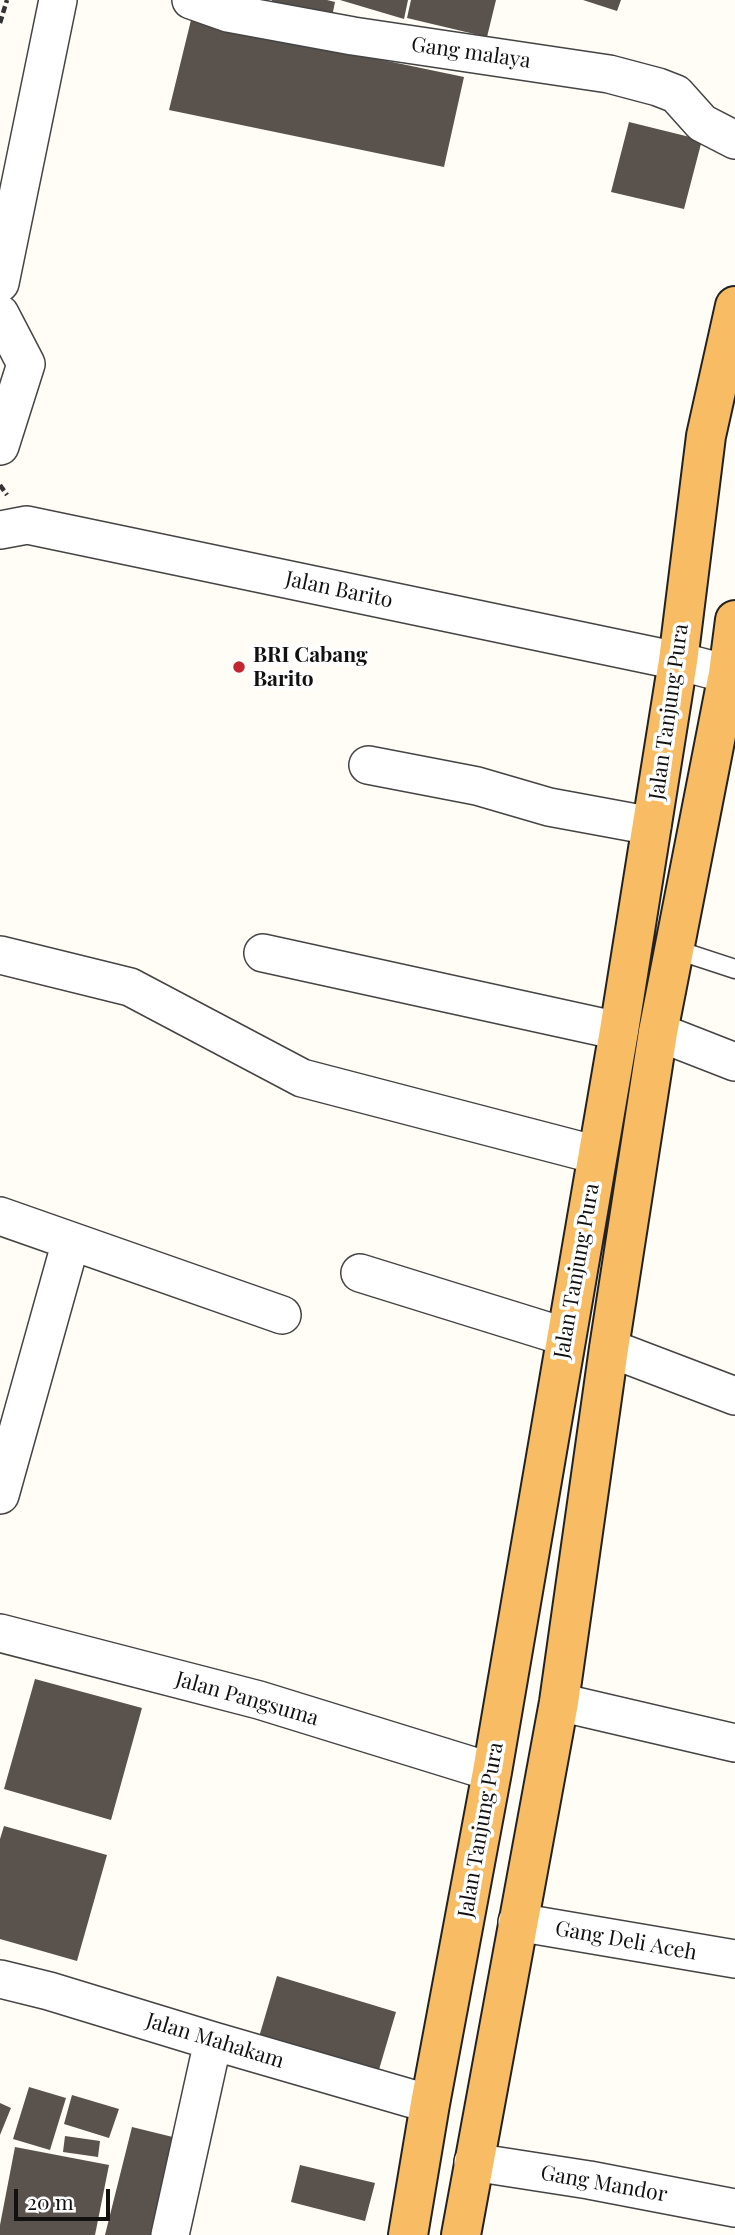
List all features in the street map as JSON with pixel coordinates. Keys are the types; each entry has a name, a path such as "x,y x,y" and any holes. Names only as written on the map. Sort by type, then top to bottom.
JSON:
{"highway":[{"name":"Jalan Tanjung Pura","path":"408,2235 492,1772 604,1118 677,661 706,436 735,306"},
{"name":"Jalan Tanjung Pura","path":"461,2235 559,1702 608,1348 643,1124 674,949 732,675 735,620"},
{"path":"604,1118 643,1124"}],"street":[{"path":"0,283 58,0"},
{"name":"Gang malaya","path":"191,0 228,13 353,36 609,74 676,94 702,123 735,140"},
{"path":"0,314 26,363 0,446"},
{"name":"Jalan Barito","path":"0,530 27,525 677,661 732,675"},
{"path":"368,765 477,786 549,807 652,826"},
{"path":"263,953 618,1031"},
{"path":"0,955 130,988 302,1078 597,1155"},
{"path":"658,1032 735,1062"},
{"path":"0,1216 282,1315"},
{"path":"0,1495 71,1241"},
{"path":"360,1273 566,1337"},
{"path":"608,1348 735,1396"},
{"name":"Jalan Pangsuma","path":"0,1633 259,1700 492,1772"},
{"path":"559,1702 735,1743"},
{"name":"Gang Deli Aceh","path":"517,1922 735,1959"},
{"name":"Jalan Mahakam","path":"0,1979 49,1991 430,2104"},
{"path":"170,2235 213,2041"},
{"name":"Gang Mandor","path":"473,2162 589,2180 735,2208"}],"lane":[{"path":"674,949 735,969"}],"path":[{"path":"0,23 6,0"}],"building":[{"path":"272,0 335,2 330,27 269,13"},
{"path":"340,0 408,0 404,19"},
{"path":"411,0 496,0 487,37 407,18"},
{"path":"583,0 621,0 617,11"},
{"path":"191,20 464,77 444,167 169,110"},
{"path":"629,122 702,140 684,209 611,192"},
{"path":"35,1679 142,1708 111,1820 4,1789"},
{"path":"4,1826 107,1855 77,1961 0,1939 0,1839"},
{"path":"277,1976 396,2012 378,2073 259,2037"},
{"path":"29,2087 66,2098 50,2150 13,2139"},
{"path":"72,2095 119,2109 109,2138 64,2124"},
{"path":"0,2103 11,2108 0,2135"},
{"path":"132,2127 189,2141 166,2235 105,2235"},
{"path":"65,2136 100,2141 98,2157 63,2152"},
{"path":"15,2147 109,2165 95,2235 0,2235"},
{"path":"300,2165 375,2183 365,2221 291,2202"}],"place":[{"name":"BRI Cabang Barito","path":"239,667"}]}
